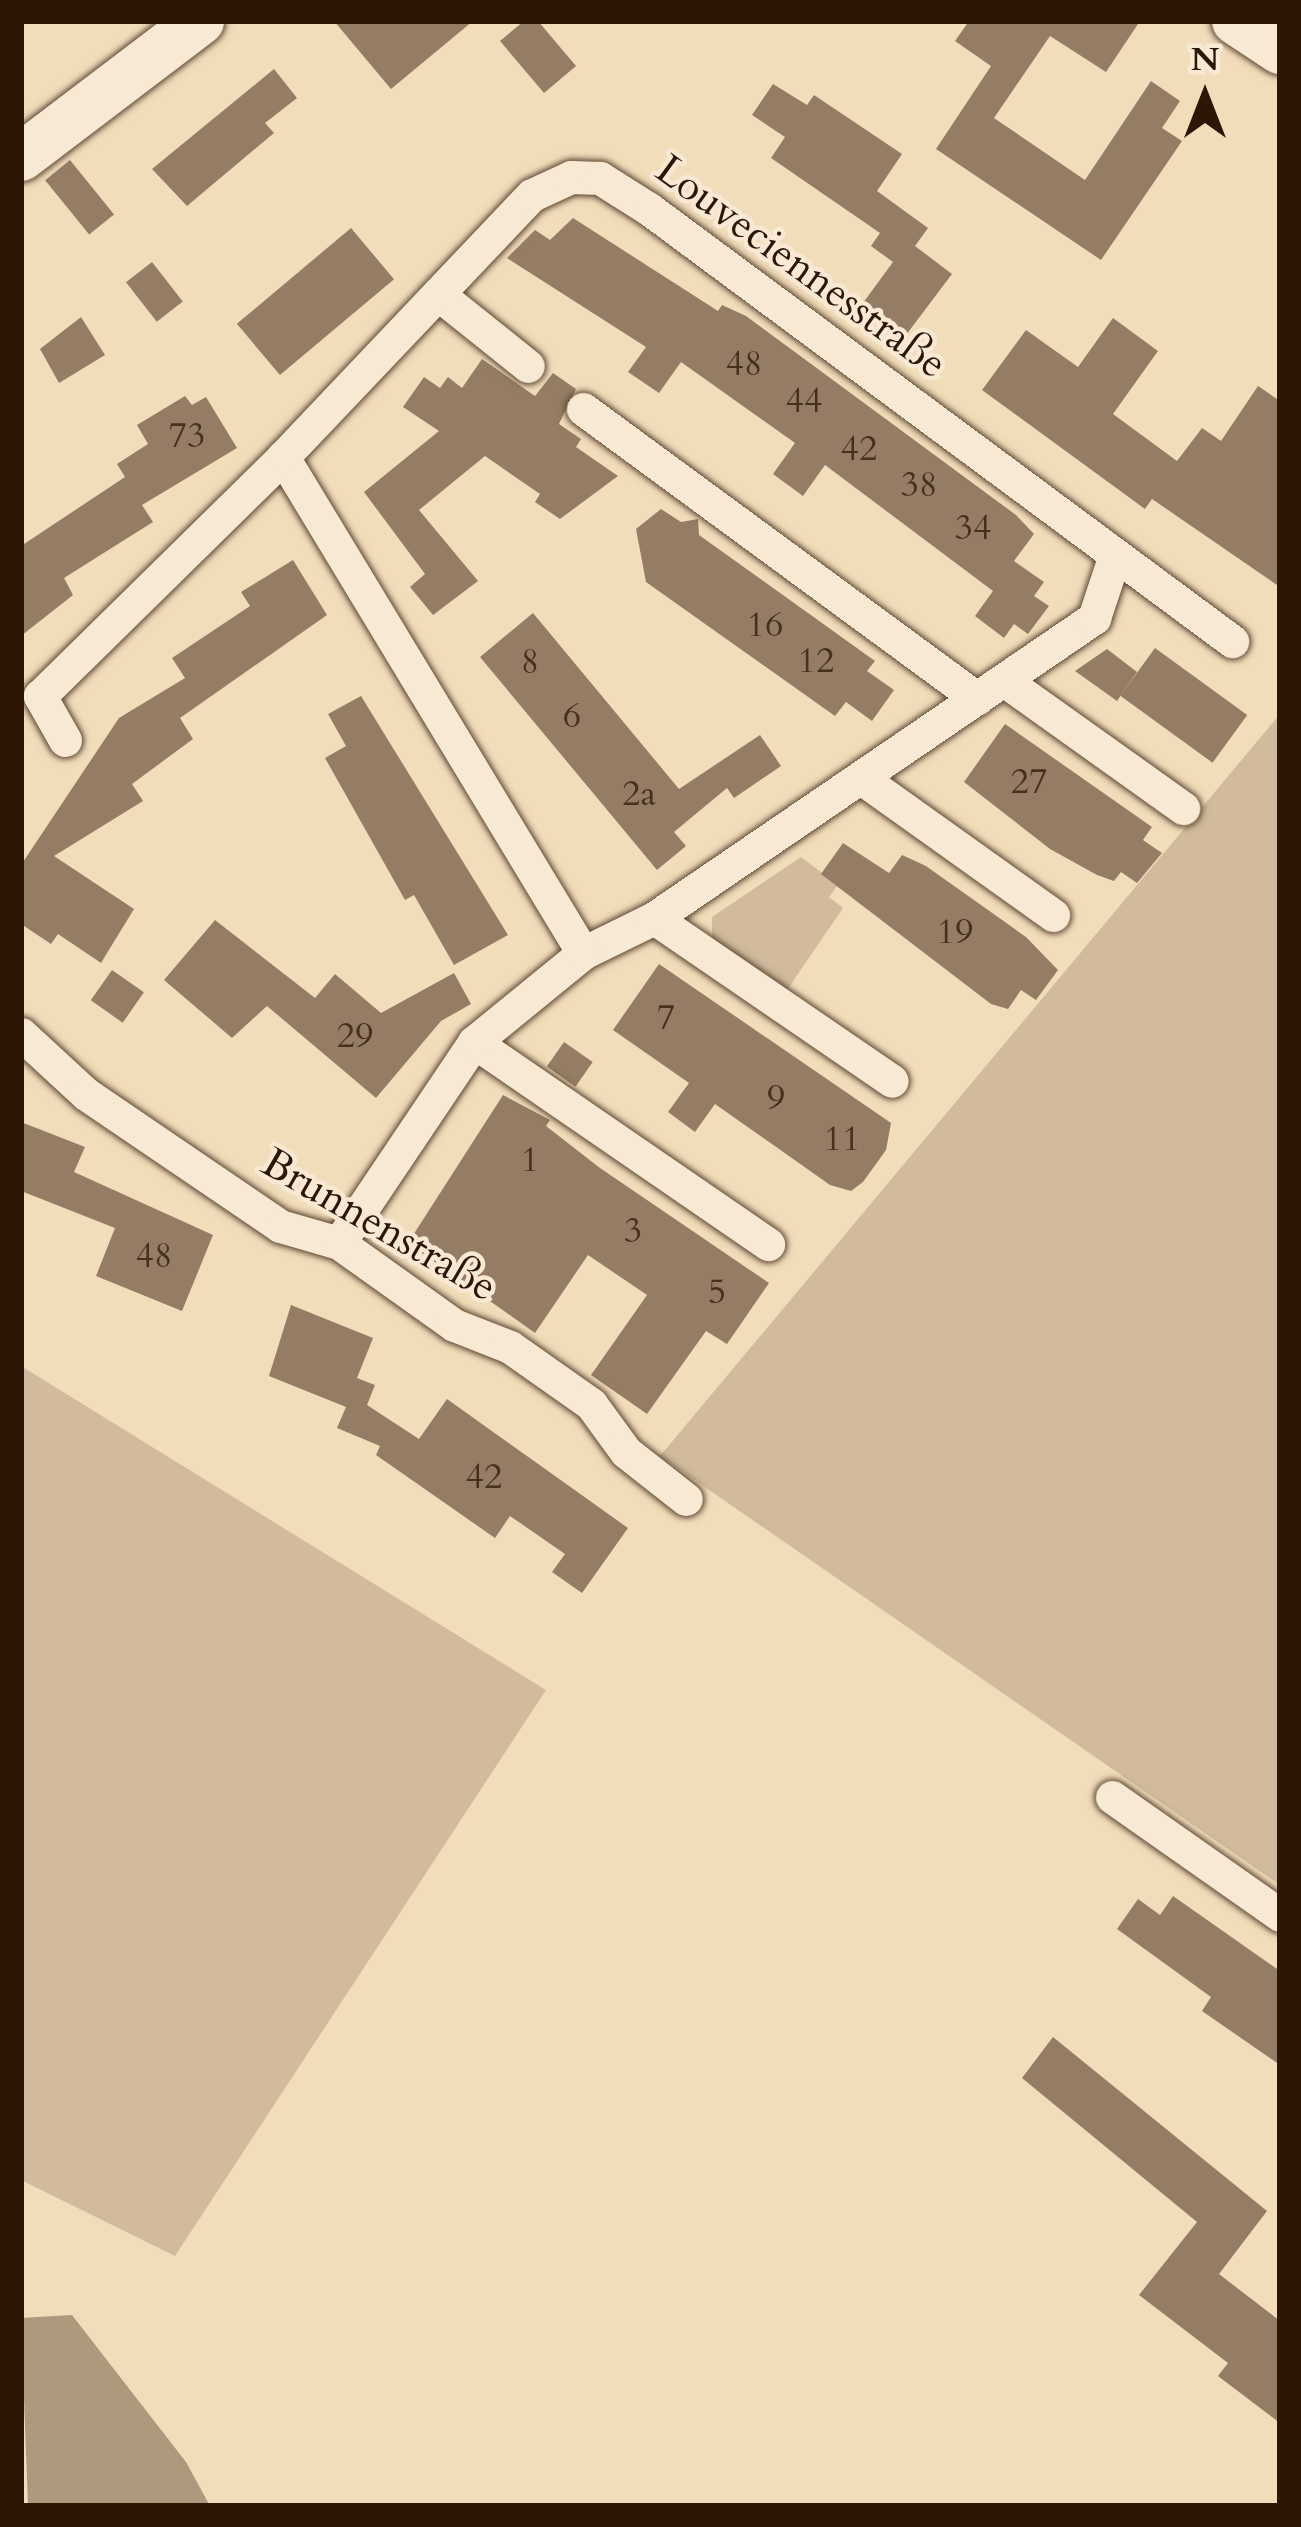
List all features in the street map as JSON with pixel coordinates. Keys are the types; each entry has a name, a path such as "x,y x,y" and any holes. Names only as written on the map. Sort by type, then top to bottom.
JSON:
{"street":[{"path":"21,157 200,21"},
{"path":"1236,21 1280,50"},
{"name":"Louveciennesstraße","path":"65,740 40,696 283,457 532,195 571,177 600,178 806,321 1114,559 1232,641"},
{"path":"438,294 528,366"},
{"path":"583,409 991,690 1183,808"},
{"path":"283,457 583,953"},
{"path":"338,1244 474,1042 583,953 654,918 1094,618 1114,559"},
{"path":"861,778 1053,915"},
{"path":"654,918 892,1081"},
{"name":"Brunnenstraße","path":"21,1034 86,1094 280,1226 338,1244 454,1325 510,1347 591,1404 626,1452 686,1498"},
{"path":"474,1042 768,1244"},
{"path":"1112,1797 1280,1916"}],"shaded area":[{"path":"1280,714 1280,1885 660,1456"},
{"path":"801,857 838,885 829,897 843,908 787,990 712,938 712,917"},
{"path":"21,1366 546,1690 175,2256 21,2180"},
{"path":"72,2315 186,2462 210,2506 28,2506 21,2318"}],"building":[{"path":"334,21 473,21 391,89"},
{"path":"524,21 538,21 576,66 544,93 500,41"},
{"path":"969,21 1140,21 1106,72 1050,36 994,118 1085,180 1151,81 1180,101 1162,128 1182,141 1101,260 936,149 991,66 955,41"},
{"path":"274,69 297,98 265,123 274,133 187,206 152,169"},
{"path":"773,84 807,105 814,95 902,154 877,191 928,228 915,246 952,274 906,335 863,303 893,262 871,246 880,233 771,158 785,137 752,115"},
{"path":"70,160 114,214 89,235 45,180"},
{"path":"573,218 718,311 722,305 746,316 1016,515 1034,534 1014,561 1044,582 1034,596 1049,606 1028,634 1014,624 1004,638 975,616 993,591 825,465 803,496 773,474 795,443 681,362 659,393 628,372 646,347 507,258 535,230 550,240"},
{"path":"351,228 394,279 280,375 237,324"},
{"path":"152,262 183,301 157,322 126,282"},
{"path":"81,317 105,355 59,383 40,349"},
{"path":"1113,318 1158,351 1113,414 1177,461 1202,428 1221,441 1258,386 1280,401 1280,587 1152,499 1145,509 982,390 1026,330 1078,367"},
{"path":"482,359 535,396 553,373 576,389 559,424 581,439 576,447 618,476 560,519 535,502 540,494 485,456 419,510 478,581 433,615 410,587 425,574 364,492 439,431 403,407 424,377 440,388 448,377 462,388"},
{"path":"185,396 192,405 206,397 237,448 142,505 153,522 64,578 73,595 21,636 21,546 125,477 117,464 148,444 137,425"},
{"path":"661,509 681,522 698,519 699,535 875,661 867,671 894,690 872,721 846,702 835,716 646,582 636,529"},
{"path":"293,560 327,615 180,718 193,739 132,784 143,801 54,856 134,909 101,963 58,934 51,944 21,924 21,865 119,718 185,678 172,658 250,606 241,592"},
{"path":"533,613 679,789 760,735 781,766 734,798 727,788 674,832 686,846 657,870 480,657"},
{"path":"1155,648 1247,715 1213,763 1120,696"},
{"path":"1107,649 1137,672 1117,701 1075,671"},
{"path":"361,696 508,935 454,965 414,895 405,900 325,758 346,746 328,714"},
{"path":"1005,724 1152,827 1143,840 1162,853 1137,883 1121,872 1114,881 1097,875 1050,849 964,782"},
{"path":"843,843 889,873 902,855 926,866 1026,937 1058,970 1036,1000 1021,990 1008,1009 991,1004 821,874"},
{"path":"215,920 315,998 335,974 381,1013 454,973 471,1004 441,1021 376,1098 267,1006 232,1038 164,980"},
{"path":"659,964 891,1123 886,1150 863,1182 851,1191 830,1185 715,1104 695,1132 668,1112 689,1083 613,1030"},
{"path":"112,970 144,992 123,1023 91,1000"},
{"path":"564,1042 593,1062 575,1087 547,1067"},
{"path":"503,1095 550,1120 546,1126 600,1168 769,1283 727,1344 706,1331 647,1414 591,1375 647,1295 588,1255 535,1333 408,1243"},
{"path":"21,1122 85,1147 74,1172 213,1235 182,1311 96,1276 115,1228 21,1191"},
{"path":"291,1305 373,1338 357,1378 375,1385 367,1405 419,1439 447,1399 628,1528 582,1593 552,1572 565,1554 510,1516 495,1538 376,1455 380,1446 337,1428 346,1407 269,1376"},
{"path":"1173,1896 1280,1971 1280,2065 1202,2011 1211,1997 1117,1929 1138,1899 1160,1915"},
{"path":"1053,2037 1267,2211 1219,2274 1280,2321 1280,2423 1218,2376 1228,2363 1139,2295 1197,2222 1022,2078"}]}
